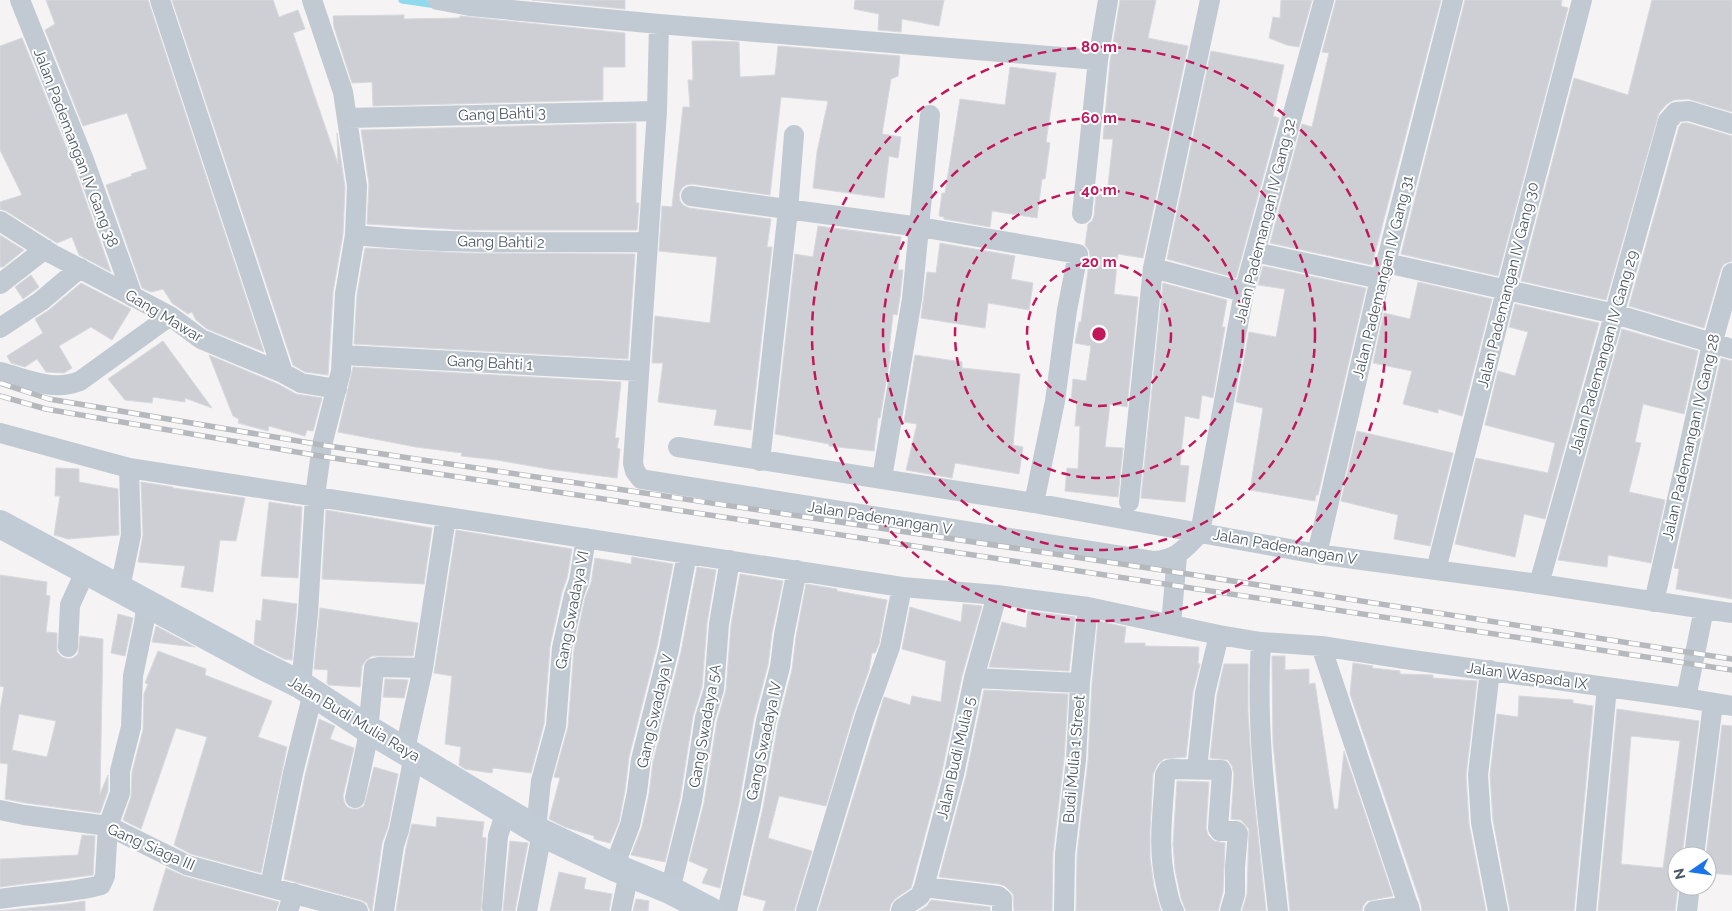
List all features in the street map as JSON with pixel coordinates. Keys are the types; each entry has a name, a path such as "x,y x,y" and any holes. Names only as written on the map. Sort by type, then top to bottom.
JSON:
{"street":[{"name":"Jalan Pademangan IV Gang 38","path":"20,0 84,160 133,297"},
{"path":"160,0 283,373"},
{"path":"270,886 293,773 307,689 308,613 315,496 322,445 337,389 343,355 345,294 355,235 357,186 343,92 312,0"},
{"path":"438,0 658,31 1098,60"},
{"path":"1082,214 1098,60 1108,0"},
{"path":"1128,502 1153,268 1210,0"},
{"name":"Jalan Pademangan IV Gang 32","path":"1200,533 1244,292 1324,0"},
{"name":"Jalan Pademangan IV Gang 31","path":"1318,554 1383,272 1453,0"},
{"name":"Jalan Pademangan IV Gang 30","path":"1436,570 1582,0"},
{"path":"638,371 657,111 658,31"},
{"name":"Gang Bahti 3","path":"347,118 657,111"},
{"name":"Jalan Pademangan IV Gang 29","path":"1539,584 1668,121 1676,112 1689,111 1732,124"},
{"path":"882,478 912,299 930,115"},
{"path":"760,461 788,210 794,135"},
{"path":"691,196 920,228 1078,254 1066,310 1055,401 1034,503"},
{"name":"Gang Mawar","path":"0,221 45,249 170,316 201,339 283,373 300,383 337,389"},
{"name":"Gang Bahti 2","path":"355,235 410,241 648,242"},
{"path":"0,284 45,249"},
{"path":"1254,252 1506,291 1615,314 1732,349"},
{"path":"0,328 41,301 80,268"},
{"path":"1153,268 1244,292"},
{"name":"Jalan Pademangan IV Gang 28","path":"1654,602 1712,344 1732,274"},
{"path":"0,372 54,387 68,386 80,381 170,316"},
{"name":"Gang Bahti 1","path":"343,355 638,371"},
{"name":"Jalan Pademangan V","path":"638,371 633,463 634,471 641,479 1145,560 1166,560 1177,556 1200,533 1318,554 1732,612"},
{"name":"Jalan Waspada IX","path":"0,433 128,468 902,587 997,595 1088,607 1261,642 1321,646 1686,698 1722,705"},
{"path":"678,448 882,478 1200,533"},
{"path":"120,588 131,535 128,468"},
{"path":"384,911 394,845 399,830 409,753 446,516"},
{"name":"Jalan Budi Mulia Raya","path":"0,524 307,689 368,729 539,831 621,870 670,890 710,911"},
{"name":"Gang Swadaya VI","path":"527,911 539,831 541,781 556,726 562,648 579,581 586,538"},
{"name":"Gang Swadaya V","path":"621,911 621,870 637,792 641,760 669,649 687,554"},
{"path":"1170,624 1177,556"},
{"name":"Gang Swadaya 5A","path":"670,890 692,801 705,718 714,689 719,624 730,560"},
{"path":"68,647 70,605 86,570"},
{"name":"Gang Swadaya IV","path":"727,911 751,805 766,721 780,666 797,570"},
{"path":"806,911 865,716 890,647 902,587"},
{"name":"Jalan Budi Mulia 5","path":"901,911 902,908 920,896 924,887 954,774 974,678 997,595"},
{"path":"0,899 27,903 56,893 101,885 105,876 108,826 120,793 120,771 131,727 133,676 144,623 146,602"},
{"name":"Budi Mulia 1 Street","path":"1064,911 1065,854 1076,760 1080,683 1088,607"},
{"path":"1686,698 1704,609"},
{"path":"1197,770 1205,693 1219,635"},
{"path":"1261,642 1259,677 1260,725 1278,911"},
{"path":"1321,646 1338,692 1409,909 1374,911"},
{"path":"355,798 367,742 374,668 423,668"},
{"path":"1490,670 1478,774 1481,822 1498,911"},
{"path":"974,678 1080,683"},
{"path":"1586,911 1607,688"},
{"path":"1696,846 1722,705"},
{"path":"1174,911 1170,904 1161,866 1160,847 1165,775 1171,769 1222,771 1218,828 1220,831 1236,831 1238,833 1235,894 1230,911"},
{"name":"Gang Siaga III","path":"0,810 108,826 187,865 270,886 291,902 358,911"},
{"path":"492,907 498,836 506,811"},
{"path":"924,887 998,896 1002,899 1002,911"},
{"path":"1687,911 1689,896"}],"building":[{"path":"46,0 148,0 264,352 207,329 196,320 192,312 188,314 172,303 163,289 151,292 142,288 106,185 147,169 127,113 83,126 45,30 55,24"},
{"path":"172,0 273,0 279,17 298,10 305,29 293,33 338,164 337,133 345,187 343,234 333,292 328,375 305,372 293,365"},
{"path":"532,0 625,0 625,9"},
{"path":"855,0 944,0 939,26 902,19 901,32 878,30 879,14 854,9"},
{"path":"1120,0 1156,0 1148,38 1188,46 1143,258 1118,254 1114,294 1138,297 1127,407 1110,404 1105,447 1123,448 1118,497 1065,491 1067,468 1078,469 1080,426 1075,426 1077,403 1071,402 1073,379 1086,381 1091,346 1075,343 1079,322 1081,322 1090,256 1089,250 1085,245 1088,224 1094,216 1096,194 1107,195 1113,139 1103,139 1110,62"},
{"path":"1281,0 1312,0 1299,47 1287,45 1269,38 1273,17 1280,18"},
{"path":"1336,0 1441,0 1372,265 1270,243 1302,124 1312,127 1329,53 1322,52"},
{"path":"1465,0 1562,0 1561,6 1568,8 1498,276 1401,254"},
{"path":"1652,0 1732,0 1732,112 1688,99 1674,100 1667,104 1659,113 1606,300 1521,281 1574,78 1628,95"},
{"path":"404,15 404,19 460,18 460,16 625,33 625,67 603,67 603,100 373,106 372,82 352,83 334,27 333,16"},
{"path":"22,38 73,164 111,272 79,255 72,237 57,243 0,209 0,202 22,195 0,150 0,46"},
{"path":"692,41 739,42 740,77 775,75 778,46 900,56 898,76 891,79 882,134 901,137 898,158 889,156 884,198 813,188 817,152 828,101 781,97 770,195 692,184 682,188 679,194 680,201 689,208 771,219 767,247 772,247 751,430 714,425 717,410 658,402 663,363 652,363 655,316 710,323 717,257 659,251 662,206 672,207 683,107 690,107 688,80 693,80"},
{"path":"1211,51 1284,65 1273,116 1279,118 1236,278 1167,259"},
{"path":"1010,67 1056,73 1046,142 1050,143 1045,179 1042,179 1037,218 992,211 990,227 944,219 944,217 939,216 942,193 945,193 960,99 1005,105"},
{"path":"636,123 636,203 639,203 637,230 465,230 367,224 369,184 361,130"},
{"path":"1682,123 1688,123 1732,136 1732,261 1724,264 1721,269 1704,328 1629,306 1679,127"},
{"path":"818,226 901,237 898,270 903,270 900,297 897,315 893,314 889,351 891,352 880,418 878,418 874,451 829,446 829,444 775,434 795,254 813,257"},
{"path":"0,235 24,250 3,267 0,267"},
{"path":"940,243 1015,256 1011,279 1033,283 1029,310 988,303 985,328 921,318 927,272 936,273"},
{"path":"365,248 464,253 635,254 628,359 354,344 357,295"},
{"path":"1263,266 1366,288 1318,495 1316,495 1315,501 1250,490 1263,408 1236,402 1249,332 1276,337 1285,289 1258,285"},
{"path":"31,275 39,287 23,299 15,287"},
{"path":"1418,282 1492,299 1462,416 1438,409 1438,413 1403,404 1412,371 1373,363 1384,313 1410,319"},
{"path":"81,283 131,309 112,340 91,327 59,346 72,368 64,373 46,372 37,359 25,367 11,363 7,356 43,333 35,319 49,310"},
{"path":"1163,283 1227,300 1222,327 1225,327 1213,398 1202,395 1199,419 1185,416 1180,465 1189,466 1185,502 1141,498"},
{"path":"1515,304 1599,323 1545,519 1524,514 1515,557 1455,544 1476,458 1548,473 1555,443 1485,425 1498,371 1515,376 1528,332 1509,327"},
{"path":"1622,329 1698,351 1684,414 1643,404 1635,442 1641,443 1629,492 1665,500 1651,563 1608,555 1607,567 1558,560"},
{"path":"163,341 212,408 185,398 185,402 153,397 152,403 125,400 108,379"},
{"path":"209,355 278,384 296,394 322,398 313,431 307,430 305,436 269,426 268,431 238,423 239,419 233,416"},
{"path":"915,355 962,362 962,368 1020,374 1013,445 1023,447 1019,474 955,463 952,478 906,470 917,424 904,422"},
{"path":"1721,358 1732,361 1732,599 1676,589 1679,569 1674,568"},
{"path":"353,367 621,382 615,438 619,438 617,448 620,449 617,478 461,456 462,453 416,447 338,432"},
{"path":"1357,431 1453,453 1430,546 1394,539 1398,515 1341,501"},
{"path":"56,468 79,469 79,482 118,489 119,535 68,539 54,535 60,496 55,496"},
{"path":"141,482 245,498 236,541 220,540 213,592 181,587 185,566 138,562 143,535"},
{"path":"269,502 302,507 298,578 261,576"},
{"path":"326,510 432,528 424,584 322,579"},
{"path":"456,530 572,549 567,578 550,646 544,724 531,773 493,768 492,773 465,769 459,765 461,747 445,744 452,676 434,673"},
{"path":"632,557 673,564 657,646 629,757 619,822 610,843 594,839 594,836 565,827 549,819 560,778 554,777 568,727 574,650 585,598 591,583 595,558 631,564"},
{"path":"697,567 716,570 707,623 702,687 693,716 680,799 665,862 631,855 642,827 653,762 681,652"},
{"path":"740,574 783,581 772,633 768,665 754,718 739,803 720,888 702,883 708,869 689,861 704,803 717,721 726,690 731,625"},
{"path":"0,575 47,582 46,595 50,596 46,632 57,633 57,652 62,657 73,658 78,654 80,636 103,639 100,794 108,775 108,791 100,813 5,799 8,764 0,763 0,710 4,687 0,686","holes":["19,714 56,721 47,757 12,750"]},
{"path":"806,584 887,600 879,644 875,653 872,653 869,670 854,712 826,806 779,796 768,838 812,851 794,911 763,911 766,901 743,895 763,808 778,724 792,670"},
{"path":"263,599 297,604 292,660 284,659 254,644 256,620 261,621"},
{"path":"963,604 982,606 962,676 942,771 911,888 895,899 889,911 818,911 884,697 910,705 912,696 941,702 946,661 902,649 910,607 961,622"},
{"path":"320,608 418,623 413,656 372,656 362,666 360,687 329,685 327,683 328,670 314,669"},
{"path":"1028,611 1075,617 1069,671 989,667 1002,622 1026,628"},
{"path":"118,614 133,618 125,656 111,653"},
{"path":"1098,621 1126,627 1124,643 1145,643 1145,646 1199,647 1198,664 1200,664 1193,692 1186,757 1164,759 1158,764 1153,774 1150,858 1154,887 1161,911 1076,911 1077,855 1088,761"},
{"path":"156,626 195,647 152,642"},
{"path":"158,651 206,669 205,675 272,701 258,737 287,747 261,873 191,854 174,845 207,737 176,728 141,829 123,820 131,797 132,772 143,730 144,694 148,684 145,683"},
{"path":"1272,656 1285,656 1285,670 1309,669 1309,684 1315,683 1334,809 1338,809 1344,751 1393,896 1367,901 1362,911 1290,911 1273,743"},
{"path":"1353,663 1373,666 1372,668 1400,671 1400,674 1433,675 1433,678 1477,681 1466,776 1469,824 1486,911 1422,911 1350,694"},
{"path":"1224,664 1248,664 1248,710 1252,778 1266,911 1242,911 1247,894 1249,829 1241,820 1231,819 1234,774 1232,766 1228,760 1210,758 1217,695"},
{"path":"385,679 408,680 404,698 383,697"},
{"path":"984,690 1068,694 1064,759 1053,853 1052,911 1014,911 1013,894 1005,886 939,877 966,776"},
{"path":"1519,696 1573,700 1573,703 1593,706 1574,911 1510,911 1493,820 1490,775 1497,714 1518,717"},
{"path":"1617,709 1699,721 1683,846 1667,846 1667,896 1677,896 1675,911 1598,911","holes":["1631,736 1680,741 1663,868 1621,864"]},
{"path":"319,719 335,726 330,739 354,748 343,796 347,807 358,809 364,806 374,767 398,774 388,827 382,843 372,911 370,911 367,903 361,900 284,879"},
{"path":"1722,725 1732,726 1732,875 1717,874 1717,846 1707,846"},
{"path":"1177,781 1209,782 1206,828 1208,835 1214,841 1225,843 1223,892 1218,911 1186,911 1181,898 1175,869 1173,844"},
{"path":"437,817 484,822 482,837 486,838 481,911 396,911 406,848 412,824 436,827"},
{"path":"82,835 95,836 93,875 0,887 0,859 78,855"},
{"path":"510,841 528,843 515,911 503,911"},
{"path":"166,868 184,876 279,902 276,911 153,911"},
{"path":"559,872 586,878 584,889 612,894 609,911 550,911"},
{"path":"636,899 649,901 648,911 633,911"},
{"path":"931,900 990,907 990,911 919,911 927,906"},
{"path":"85,901 85,911 0,911 65,904"}],"waterway":[{"path":"402,0 436,5"}],"railway":[{"path":"0,383 49,399 322,445 1175,572 1732,659"},
{"path":"0,396 46,409 320,456 1732,670"}]}
